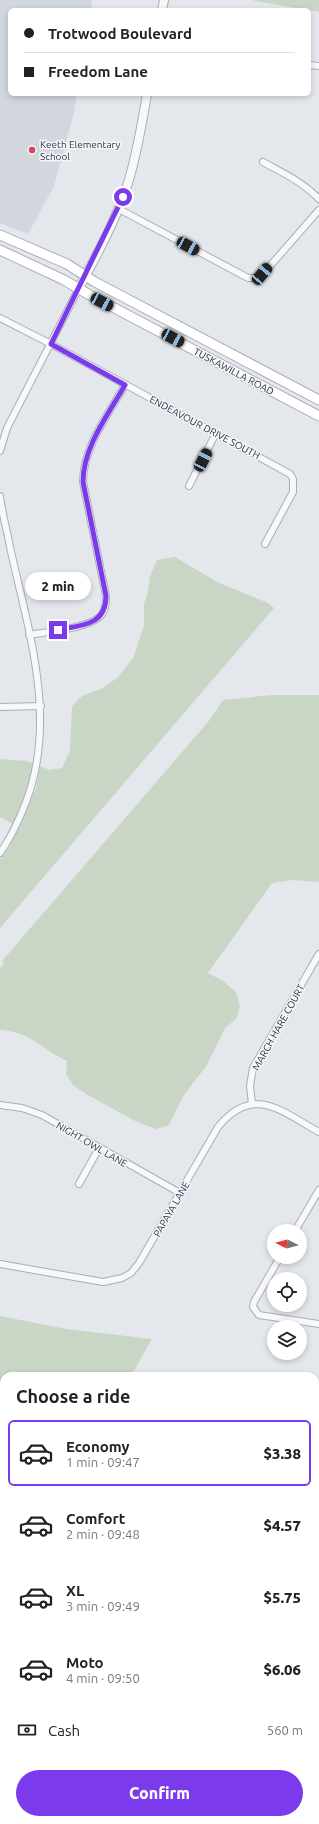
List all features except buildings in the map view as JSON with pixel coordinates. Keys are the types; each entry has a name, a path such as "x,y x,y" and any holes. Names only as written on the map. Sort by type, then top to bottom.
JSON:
{"main road":[{"name":"TUSKAWILLA ROAD","path":"0,235 68,264 95,282 319,400"},
{"name":"TUSKAWILLA ROAD","path":"0,250 64,280 319,416"}],"street":[{"path":"0,451 7,428 119,209 134,163 147,96"},
{"path":"262,162 291,177 310,190 319,199"},
{"path":"119,209 248,278 257,278 262,274 319,210"},
{"name":"ENDEAVOUR DRIVE SOUTH","path":"0,318 283,469 293,479 293,492 265,544"},
{"path":"29,635 87,624 102,614 106,605 106,596 83,482 83,470 88,451 125,385"},
{"path":"189,486 216,433"},
{"path":"0,496 29,635 41,706 40,748 32,787 21,816 0,853"},
{"path":"0,707 41,706"},
{"name":"MARCH HARE COURT","path":"252,1104 250,1086 253,1068 319,954"},
{"name":"PAPAYA LANE","path":"0,1264 104,1282 122,1278 131,1273 139,1263 218,1127 227,1116 237,1109 252,1104 264,1104 274,1106 319,1132"},
{"name":"NIGHT OWL LANE","path":"0,1105 22,1108 42,1115 180,1194"},
{"path":"79,1184 99,1148"},
{"path":"299,1224 319,1190"},
{"path":"276,1264 254,1302 253,1307 255,1312 259,1315 319,1324"}],"shaded area":[{"name":"Keeth Elementary School","path":"0,0 92,0 91,8 8,8 8,96 77,96 74,113 54,186 28,234 0,223"}],"green space":[{"path":"250,0 319,0 319,12 311,11 311,8 296,8"},
{"path":"175,557 217,582 268,603 274,608 0,928 0,859 9,848 24,817 36,788 40,766 49,770 62,768 70,751 72,706 82,696 103,688 118,677 133,658 144,626 144,604 148,592 150,576 157,560"},
{"path":"272,695 319,695 319,882 292,880 272,883 208,973 223,981 236,992 240,1007 236,1019 225,1028 207,1065 184,1095 169,1125 156,1129 135,1121 86,1094 73,1085 66,1074 67,1061 58,1057 28,1037 10,1031 0,1030 0,968 4,963 2,961 208,722 223,700"},
{"path":"0,759 27,761 33,763 28,786 13,824 0,817"},
{"path":"0,1316 66,1329 152,1339 133,1372 0,1372"}],"place":[{"name":"Keeth Elementary School","path":"32,150"}],"route":[{"path":"58,630 87,624 96,620 102,614 106,605 106,596 83,482 83,470 88,451 125,385 51,344 119,209 123,197"}]}
